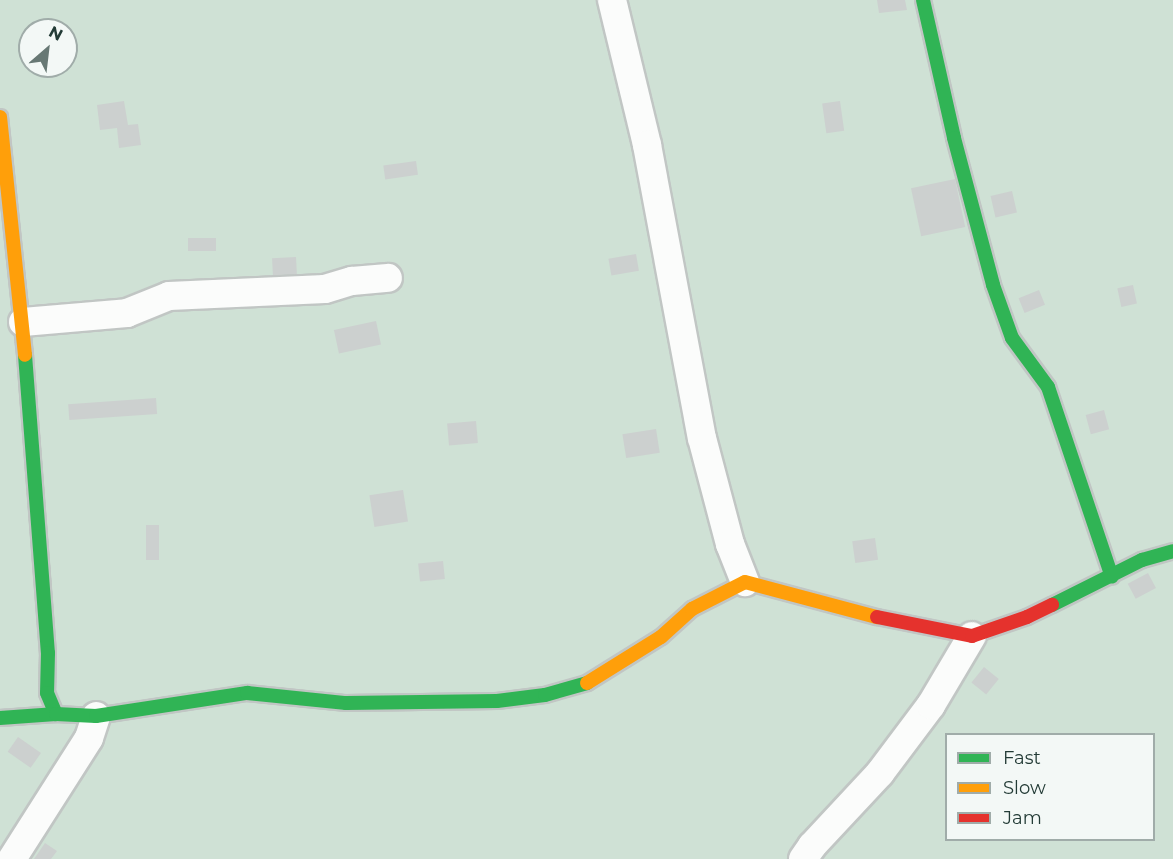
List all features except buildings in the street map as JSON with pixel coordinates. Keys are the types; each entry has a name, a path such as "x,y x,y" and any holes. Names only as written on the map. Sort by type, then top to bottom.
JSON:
{"street":[{"path":"612,0 647,145 702,438 730,544 745,582"},
{"path":"923,0 957,149 993,285 1012,338 1048,387 1078,468 1112,577"},
{"path":"0,117 23,322 48,653 47,693 56,714"},
{"path":"23,322 128,313 170,296 325,289 352,281 388,278"},
{"path":"0,718 56,714 96,716 247,693 346,703 496,701 545,695 590,682 661,637 692,609 745,582 885,620 972,636 1027,617 1112,577 1142,560 1173,550"},
{"path":"803,859 812,846 880,773 931,705 972,636"},
{"path":"12,859 89,738 96,716"}],"green space":[{"path":"0,0 1173,0 1173,859 0,859"}],"traffic: fast":[{"path":"923,0 954,138 993,285 1012,338 1048,387 1112,577"},
{"path":"25,355 48,653 47,693 56,714"},
{"path":"1052,605 1142,560 1173,551"},
{"path":"0,718 56,714 96,716 247,693 346,703 497,701 545,695 587,683"}],"traffic: slow":[{"path":"0,117 25,355"},
{"path":"587,683 661,637 692,609 745,582 877,617"}],"traffic: jam":[{"path":"877,617 972,636 1027,617 1052,605"}]}
